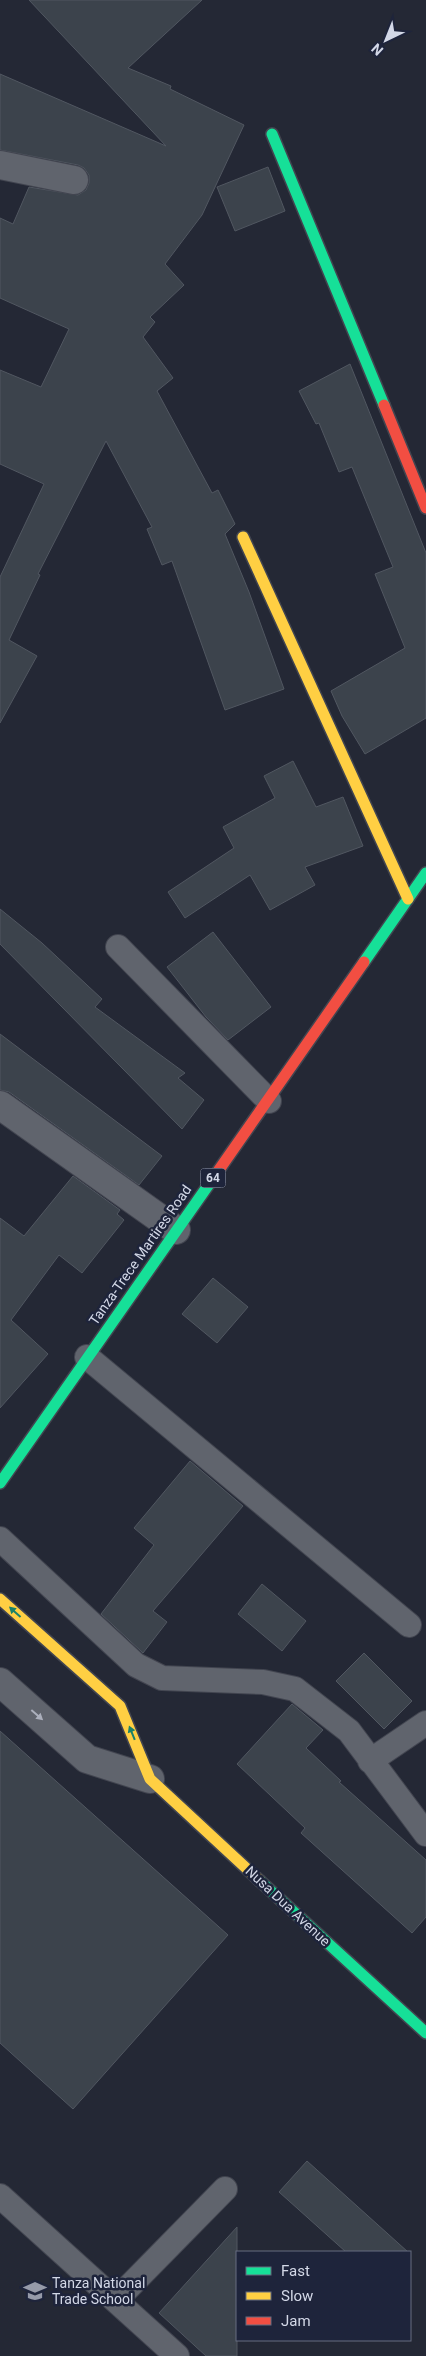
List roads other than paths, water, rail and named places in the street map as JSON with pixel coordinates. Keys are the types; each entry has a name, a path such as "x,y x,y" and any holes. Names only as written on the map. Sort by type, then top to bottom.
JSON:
{"street":[{"path":"272,134 426,508"},
{"path":"0,164 74,180"},
{"path":"243,537 408,899"},
{"name":"Tanza-Trece Martires Road","path":"0,1483 426,873"},
{"path":"0,1105 176,1230"},
{"name":"Nusa Dua Avenue","path":"0,1598 120,1706 150,1778 426,2033"},
{"name":"Nusa Dua Avenue","path":"0,1682 87,1759 150,1778"}],"lane":[{"path":"118,947 268,1100"},
{"path":"87,1357 409,1625"},
{"path":"0,1539 136,1665 162,1678 263,1682 295,1689 349,1731 426,1834"},
{"path":"370,1761 426,1723"},
{"path":"116,2300 225,2189"},
{"path":"0,2196 177,2356"}],"place":[{"name":"Tanza National Trade School","path":"35,2291"}]}
